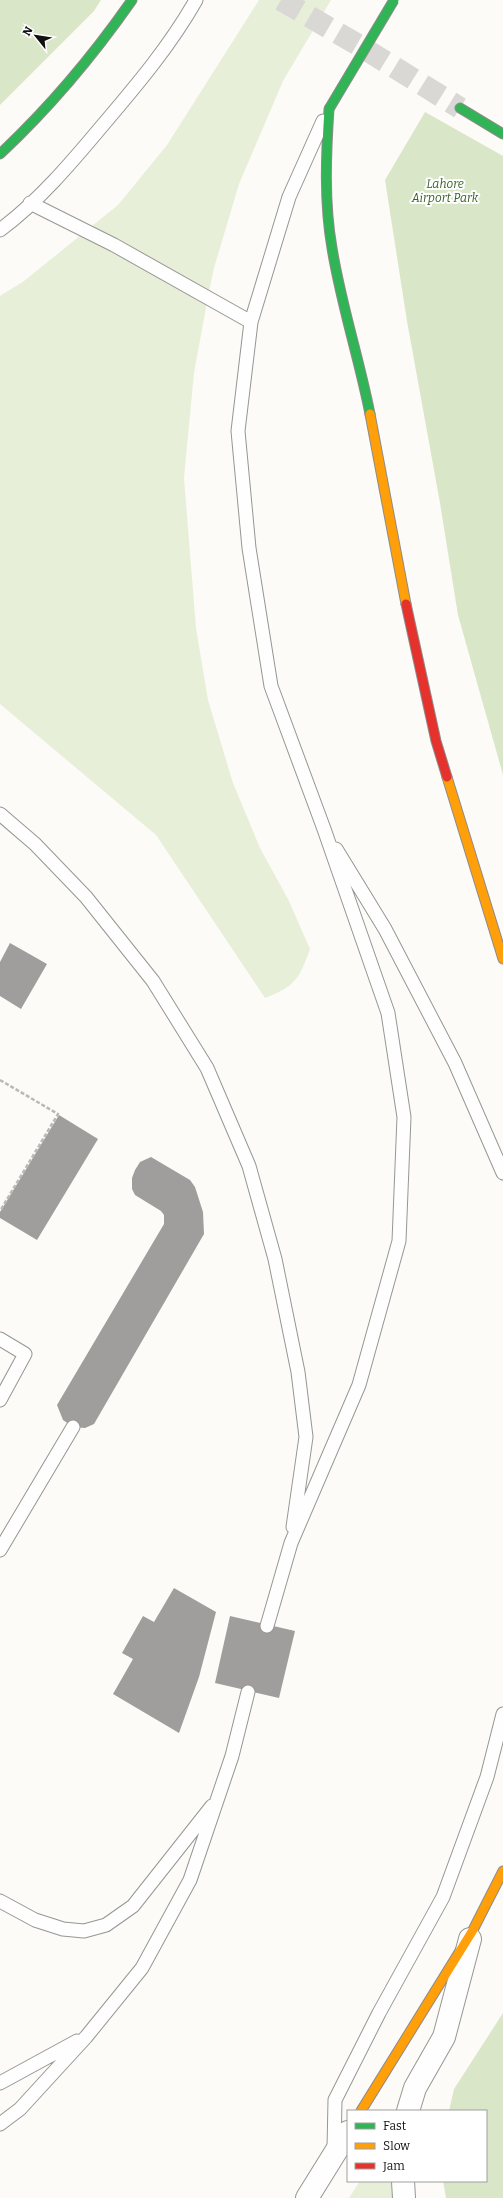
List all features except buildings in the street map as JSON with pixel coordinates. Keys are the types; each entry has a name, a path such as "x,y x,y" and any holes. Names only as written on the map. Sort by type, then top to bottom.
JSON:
{"street":[{"path":"0,154 64,91 105,40 132,0"},
{"path":"394,0 329,109 327,186 332,248 365,389 400,577 436,741 503,959"},
{"path":"460,108 503,134"},
{"path":"362,2110 473,1930 503,1871"},
{"path":"408,2110 415,2088 444,2037 473,1930"},
{"path":"307,2198 347,2134"},
{"path":"403,2182 404,2198"}],"lane":[{"path":"0,230 58,177 145,75 167,46 195,3"},
{"path":"267,1626 291,1543 359,1385 399,1241 404,1117 388,1013 324,829 271,686 249,548 238,431 251,322 289,197 329,109"},
{"path":"30,203 114,245 251,322"},
{"path":"0,814 35,844 86,897 153,981 207,1068 249,1166 275,1259 298,1372 306,1437 291,1543"},
{"path":"324,829 385,929 455,1063 503,1173"},
{"path":"0,1340 25,1354 0,1400"},
{"path":"0,1550 73,1427"},
{"path":"0,2124 20,2108 86,2036 142,1968 190,1880 219,1797 248,1692"},
{"path":"334,2154 335,2100 379,2013 443,1897 487,1777 503,1714"},
{"path":"0,1901 35,1920 63,1929 84,1931 106,1925 133,1906 219,1797"},
{"path":"0,2083 86,2036"}],"path":[{"path":"0,1080 58,1114 0,1211"}],"green space":[{"path":"0,0 101,0 94,11 0,105"},
{"path":"259,0 331,0 283,81 239,184 214,268 208,297 194,373 184,478 196,628 208,700 233,783 260,848 288,899 310,949 303,968 295,980 284,990 265,998 156,835 0,704 0,296 24,281 118,205 167,145"},
{"name":"Lahore Airport Park","path":"425,112 503,156 503,775 458,615 440,503 407,321 385,180"},
{"path":"503,2013 503,2198 446,2198 443,2182 487,2182 487,2110 449,2110 454,2089"},
{"path":"359,2182 393,2182 392,2198 349,2198"}],"tunnel":[{"path":"281,0 360,46 460,108"}],"traffic: fast":[{"path":"0,154 36,118 70,80 102,41 132,0"},
{"path":"329,109 394,0"},
{"path":"460,108 503,134"},
{"path":"329,109 326,178 329,231 340,290 370,414"}],"traffic: slow":[{"path":"370,414 406,604"},
{"path":"447,777 503,959"},
{"path":"362,2110 473,1930 503,1871"}],"traffic: jam":[{"path":"406,604 436,741 447,777"}]}
